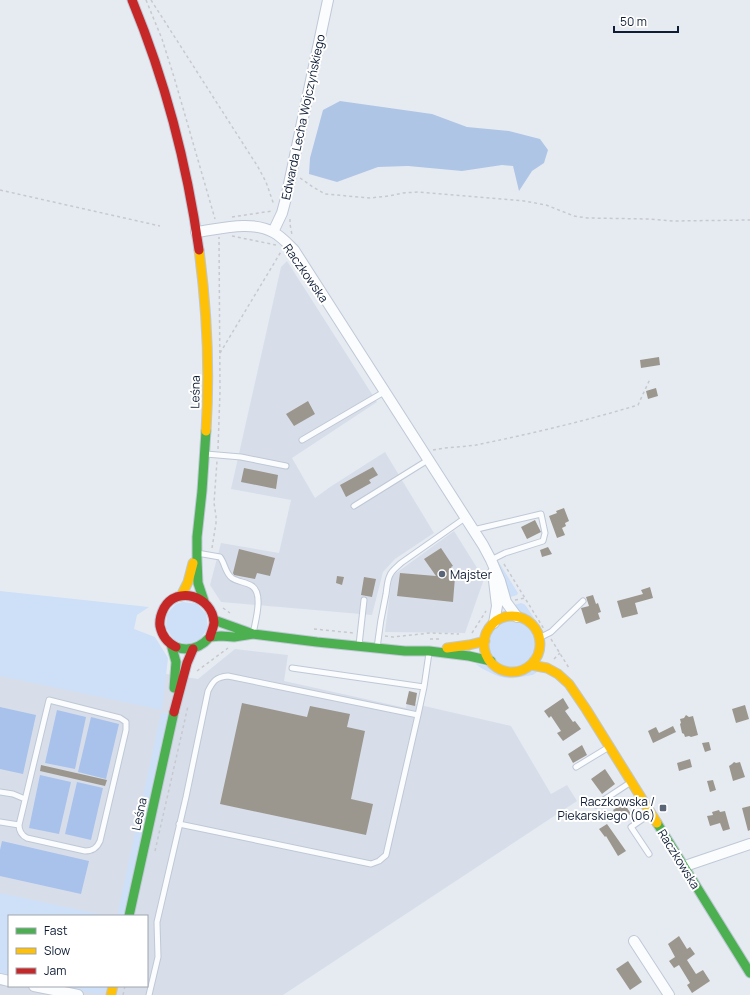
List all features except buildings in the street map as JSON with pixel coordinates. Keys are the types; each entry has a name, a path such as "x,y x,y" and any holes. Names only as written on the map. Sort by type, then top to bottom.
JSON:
{"main road":[{"path":"132,0 147,37 172,115 184,166 196,232"},
{"name":"Leśna","path":"196,232 200,255 206,315 208,389 205,454 196,553 198,585 204,601"},
{"name":"Leśna","path":"181,596 188,582 196,553"},
{"path":"181,596 193,596 204,601 211,609 214,620 214,626 210,637 203,645 193,649 182,649 171,644 163,635 160,623 166,606 175,598 181,596"},
{"path":"517,616 528,620 534,626 538,634 543,636 540,650 531,665 516,671 507,671 500,668 488,657 485,649 486,634 494,623 504,617 517,616"},
{"path":"214,620 253,634 377,648 429,651 469,656 491,661"},
{"path":"210,637 234,637 253,634"},
{"path":"429,651 485,641"},
{"name":"Leśna","path":"171,644 176,662 172,718"},
{"name":"Leśna","path":"129,915 172,718 187,663 193,649"},
{"name":"Raczkowska","path":"540,650 563,671 569,684"},
{"name":"Raczkowska","path":"531,665 547,668 558,674 569,684 632,782 750,973"}],"street":[{"name":"Edwarda Lecha Wojczyńskiego","path":"273,232 282,213 328,0"},
{"name":"Raczkowska","path":"196,232 243,226 257,227 273,232 294,250 494,561 506,602 517,616"},
{"name":"Raczkowska","path":"494,561 497,606 494,623"},
{"path":"684,866 750,844"},
{"path":"634,941 669,995"},
{"path":"39,987 78,995"}],"lane":[{"path":"302,440 384,392"},
{"path":"205,454 241,457 286,466"},
{"path":"354,506 427,458"},
{"path":"473,530 541,514 545,533 543,541 505,553 494,561"},
{"path":"377,648 378,635 390,574 401,563 465,518"},
{"path":"196,553 220,557 227,573 232,578 256,588 258,604 253,634"},
{"path":"359,646 364,600"},
{"path":"543,636 551,632 583,601"},
{"path":"179,824 370,864 379,861 386,855 424,687 429,651"},
{"path":"292,668 424,687"},
{"path":"149,995 158,957 157,922 208,691 211,684 221,677 228,676 418,715"},
{"path":"49,700 120,718 126,722 126,730 98,846 90,851 85,851 23,836 19,829 19,825 25,799 49,700"},
{"path":"576,767 610,747"},
{"path":"596,805 632,782"},
{"path":"0,792 13,794 25,799"},
{"path":"649,854 631,827 651,813"},
{"path":"0,822 19,825"}],"path":[{"path":"291,175 302,179 325,194 370,198 418,192 517,201 546,205 574,216 587,218 609,217 673,221 750,220"},
{"path":"0,190 160,226"},
{"path":"230,217 276,210"},
{"path":"227,235 277,245"},
{"path":"220,353 284,247"},
{"path":"427,458 434,450 474,445 503,439 598,417 638,405 650,379"},
{"path":"494,561 543,636 560,653"},
{"path":"308,629 361,634"},
{"path":"378,635 394,637 430,634 464,634"},
{"path":"195,672 232,646"},
{"path":"155,855 188,703"}],"shaded area":[{"path":"340,101 432,114 467,127 509,131 540,139 548,150 544,163 532,171 519,191 513,166 502,165 462,171 408,166 378,167 337,182 309,174 310,158 323,110"},
{"path":"287,261 377,402 292,458 315,498 385,452 434,533 395,559 383,572 372,615 221,602 210,585 221,543 279,553 291,500 231,489 281,267"},
{"path":"454,531 484,579 465,633 385,632 392,576"},
{"path":"497,561 518,593 517,595 507,598 504,580"},
{"path":"0,591 149,607 137,615 134,629 155,637 168,658 162,710 0,676"},
{"path":"183,602 197,604 206,614 208,628 200,639 187,644 174,640 166,628 167,615 176,604"},
{"path":"521,603 526,606 544,633 542,633 531,619 511,606"},
{"path":"512,616 523,618 532,624 538,633 540,644 538,655 532,664 523,670 512,672 501,670 492,664 486,655 484,644 486,633 492,624 501,618"},
{"path":"0,647 198,679 235,649 288,655 284,681 406,708 407,702 511,726 551,794 567,785 577,801 283,995 0,995"},
{"path":"476,664 489,666 495,672 512,676 539,669 532,675 506,678 493,674"},
{"path":"0,707 36,715 23,774 0,769"},
{"path":"57,710 86,717 75,769 45,763"},
{"path":"161,713 168,713 124,915 117,915"},
{"path":"91,717 119,724 106,779 78,772"},
{"path":"40,775 71,782 59,834 29,828"},
{"path":"77,782 103,788 91,840 65,834"},
{"path":"2,841 89,861 81,894 0,876 0,850"},
{"path":"0,893 103,915 8,915 8,976 0,974"},
{"path":"60,987 107,987 104,992 98,994"}],"traffic: fast":[{"path":"204,601 198,583 197,537 206,431"},
{"path":"214,620 253,634 405,651 429,651 469,656 491,661"},
{"path":"176,647 191,649 199,646 210,637 234,637 253,634"},
{"path":"171,644 176,662 174,688"},
{"path":"129,915 174,712"},
{"path":"657,823 750,973"}],"traffic: slow":[{"path":"199,250 207,340 208,385 206,431"},
{"path":"181,596 188,582 193,563"},
{"path":"512,616 523,618 532,624 538,633 540,644 538,655 532,664 523,670 512,672 501,670 492,664 486,655 484,644 486,633 492,624 501,618 512,616"},
{"path":"447,648 485,641"},
{"path":"531,665 547,668 558,674 569,684 657,823"},
{"path":"111,995 113,987"}],"traffic: jam":[{"path":"132,0 165,92 188,186 199,250"},
{"path":"176,647 164,636 161,630 160,621 164,608 170,601 177,597 185,595 193,597 201,600 207,606 212,613 214,622 210,637"},
{"path":"174,712 187,663 193,649"}],"place":[{"name":"Majster","path":"442,574"},
{"name":"Raczkowska / Piekarskiego (06)","path":"663,808"}]}
